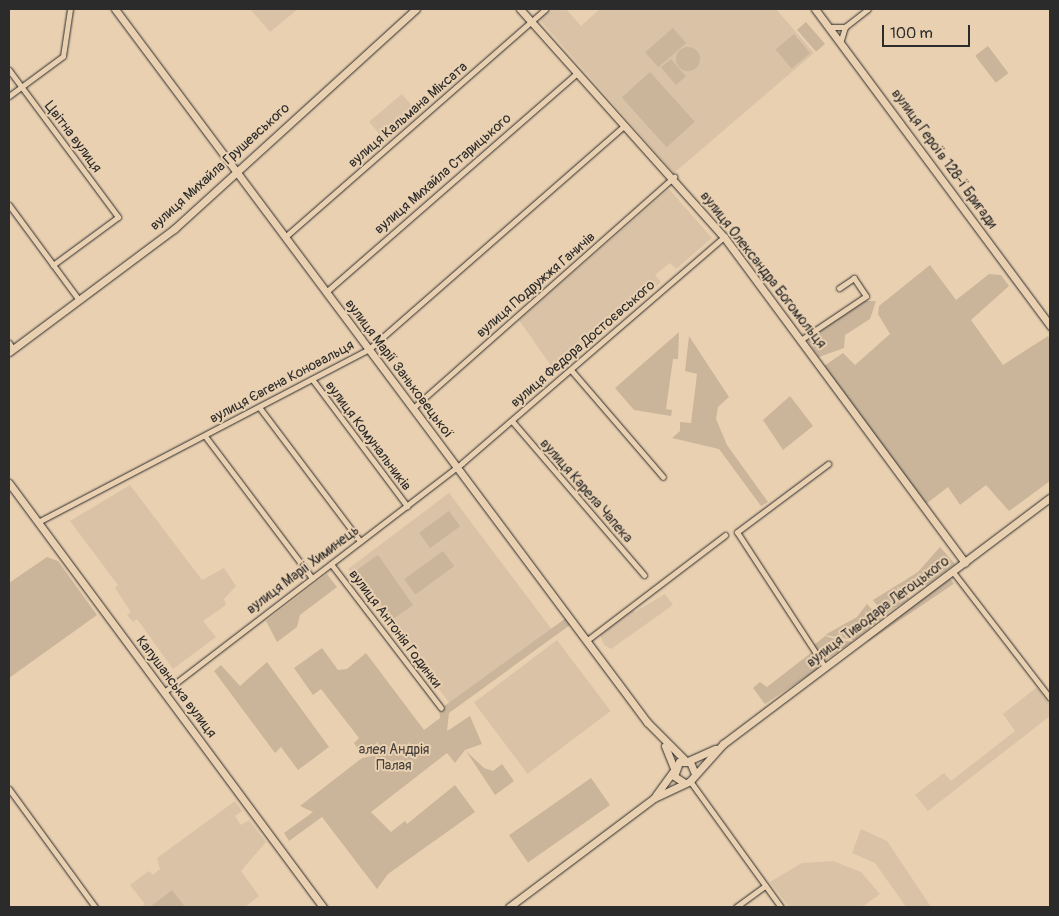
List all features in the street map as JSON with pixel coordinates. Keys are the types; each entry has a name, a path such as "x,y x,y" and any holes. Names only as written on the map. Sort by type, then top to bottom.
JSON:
{"street":[{"path":"9,96 63,56 70,9"},
{"name":"вулиця Марії Заньковецької","path":"115,9 664,744 674,770"},
{"name":"вулиця Михайла Грушевського","path":"10,348 80,300 174,228 416,9"},
{"name":"вулиця Олександра Богомольця","path":"520,9 576,74 674,178 724,237 965,563"},
{"name":"вулиця Кальмана Міксата","path":"285,237 545,9"},
{"name":"вулиця Героїв 128-ї Бригади","path":"814,9 841,40 1050,326"},
{"path":"841,40 845,27 868,9"},
{"path":"831,27 845,27"},
{"name":"Цвітна вулиця","path":"9,70 118,217 53,265"},
{"name":"вулиця Михайла Старицького","path":"326,292 576,74"},
{"name":"вулиця Євгена Коновальця","path":"38,522 369,349 624,125"},
{"name":"вулиця Подружжя Ганичів","path":"413,408 674,178"},
{"path":"9,206 80,300"},
{"name":"вулиця Федора Достоєвського","path":"457,467 724,237"},
{"path":"802,340 866,296 854,278 839,288"},
{"path":"571,370 663,477"},
{"name":"вулиця Комунальників","path":"312,379 407,506"},
{"path":"259,407 360,541"},
{"name":"вулиця Карела Чапека","path":"512,421 644,575"},
{"path":"204,436 312,578"},
{"path":"825,667 737,532 828,464"},
{"name":"вулиця Марії Химинець","path":"164,692 457,467"},
{"name":"Капушанська вулиця","path":"9,483 323,907"},
{"name":"вулиця Тиводара Легоцького","path":"674,770 686,760 706,754 721,746 1050,498"},
{"path":"586,641 724,535"},
{"name":"вулиця Антонія Годинки","path":"331,564 441,708"},
{"path":"953,572 1050,698"},
{"name":"вулиця Марії Заньковецької","path":"664,744 686,760"},
{"name":"вулиця Тиводара Легоцького","path":"686,782 721,746"},
{"path":"686,760 695,774"},
{"path":"654,798 674,770 686,782 781,907"},
{"path":"509,907 654,798 686,782"},
{"path":"9,789 95,907"},
{"path":"736,907 765,886"}],"shaded area":[{"path":"250,9 298,9 270,32"},
{"path":"551,9 566,9 581,26 600,9 776,9 814,53 674,173 539,19"},
{"path":"402,94 419,114 386,142 369,122"},
{"path":"669,189 712,238 676,269 670,263 655,275 661,282 554,370 519,320"},
{"path":"130,485 202,580 224,568 236,586 224,599 226,605 203,621 216,637 173,669 137,619 133,622 127,615 131,612 115,588 118,585 70,521"},
{"path":"449,493 552,630 451,705 348,569"},
{"path":"665,594 673,605 611,649 604,645 600,634 632,608 635,612"},
{"path":"557,640 611,711 528,774 474,703"},
{"path":"1037,687 1050,705 1050,716 928,811 915,795 944,773 951,781 1015,731 1003,714"},
{"path":"235,801 242,811 235,816 241,825 249,820 266,842 241,871 259,896 245,907 141,907 145,904 130,885 149,871 153,875 160,869 157,858"},
{"path":"861,829 887,841 931,907 906,907 875,863 852,853"},
{"path":"833,861 861,872 880,894 862,907 789,907 770,882 802,863"}],"green space":[{"path":"806,22 825,44 816,52 797,30"},
{"path":"673,28 686,43 658,67 645,52"},
{"path":"794,34 810,53 792,69 776,49"},
{"path":"988,46 1008,73 996,83 975,56"},
{"path":"688,47 697,50 700,59 697,68 688,71 679,68 676,59 679,50"},
{"path":"671,59 686,77 676,85 661,67"},
{"path":"650,72 695,122 667,147 622,97"},
{"path":"930,265 956,300 989,274 1001,275 1009,286 971,320 1003,365 1048,336 1050,339 1050,481 1009,511 986,485 960,505 948,487 926,504 824,366 843,353 855,365 890,334 878,314 879,306"},
{"path":"865,301 876,301 870,319 845,335 844,348 819,357 806,339"},
{"path":"679,332 678,359 673,359 666,409 672,410 671,416 634,410 615,388"},
{"path":"689,336 729,397 718,407 716,419 727,445 768,502 761,506 719,449 672,438 680,431 680,422 691,423 697,374 685,371"},
{"path":"790,396 813,426 783,450 763,420"},
{"path":"449,511 460,526 430,548 419,533"},
{"path":"940,547 955,564 925,586 921,581 905,593 909,599 884,615 873,600 918,572"},
{"path":"443,551 454,566 415,595 404,579"},
{"path":"378,555 413,605 392,620 357,570"},
{"path":"47,557 58,561 97,615 9,678 9,583"},
{"path":"327,574 337,587 300,615 297,627 277,642 266,621"},
{"path":"950,578 954,584 869,641 865,636"},
{"path":"867,604 881,619 854,640 825,635 857,617"},
{"name":"алея Андрія Палая","path":"566,618 570,625 449,713 447,731 470,716 482,744 465,750 455,763 447,753 371,812 391,832 405,821 407,824 455,785 475,812 388,874 377,889 322,817 289,841 284,833 313,812 300,806 362,758 377,755 362,755 354,743 359,738 321,689 313,695 294,668 322,648 338,670 347,669 366,653 424,730 440,718 439,710"},
{"path":"825,636 852,642 824,661 814,645"},
{"path":"812,652 819,668 765,704 753,688 760,682 767,687"},
{"path":"267,662 329,747 298,770 281,747 275,753 214,671 221,665 240,686"},
{"path":"466,751 484,768 493,771 502,764 514,781 495,795"},
{"path":"591,778 610,805 528,862 509,835"},
{"path":"172,890 185,907 150,907"}]}
